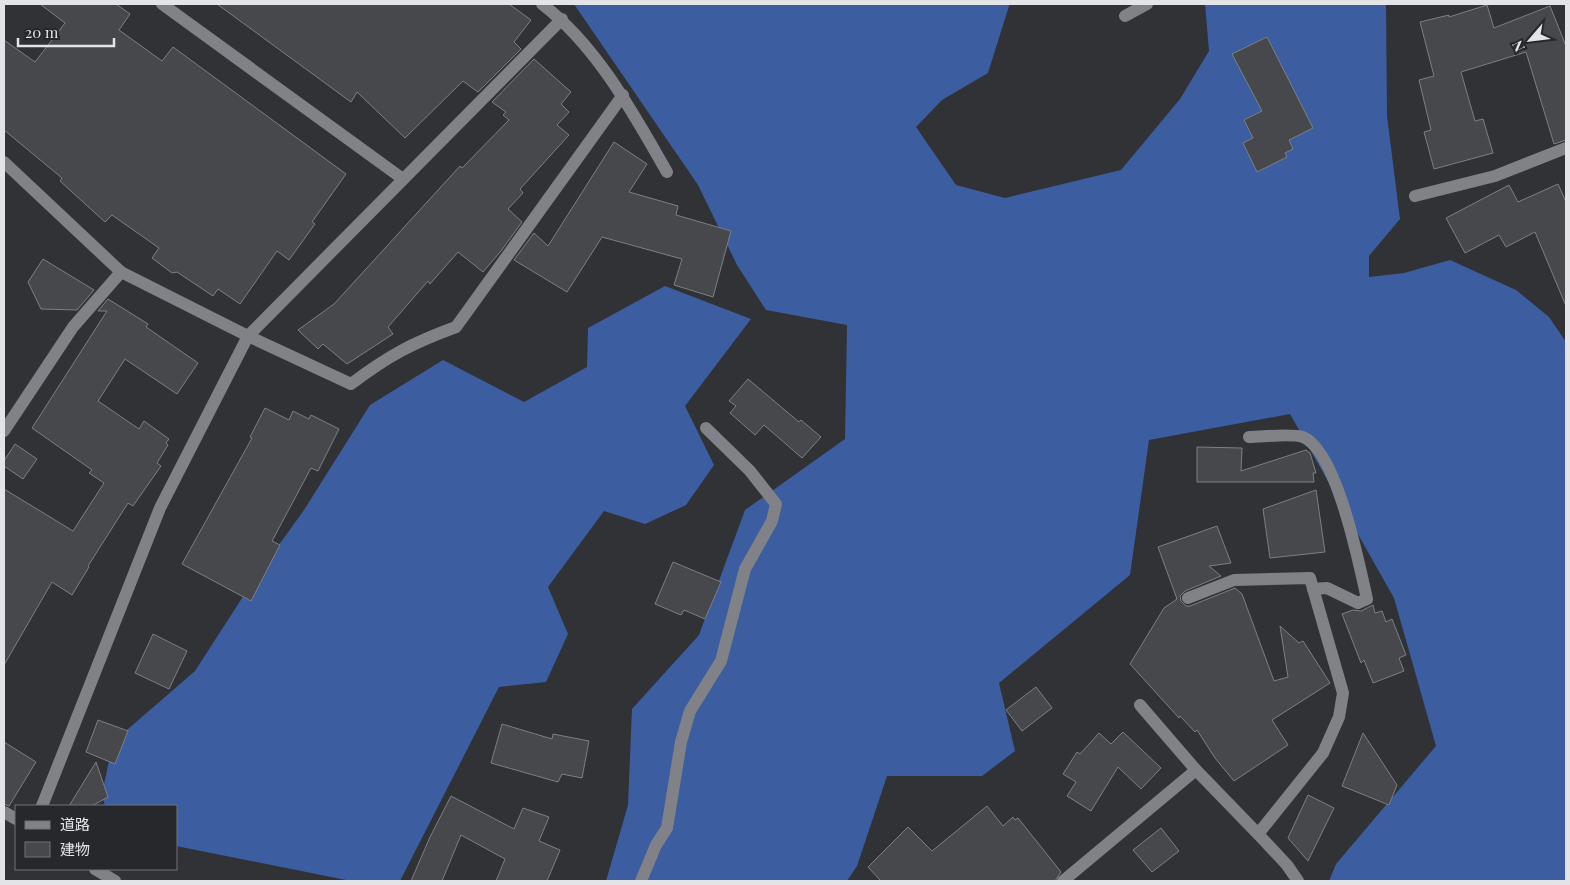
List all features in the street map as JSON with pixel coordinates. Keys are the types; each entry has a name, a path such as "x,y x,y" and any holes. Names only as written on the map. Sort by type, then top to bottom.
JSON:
{"street":[{"path":"162,4 403,179"},
{"path":"542,4 562,19 623,95 667,172"},
{"path":"1125,16 1147,4"},
{"path":"42,805 160,508 248,336 562,19"},
{"path":"4,162 121,272 248,336 351,384 385,358 416,342 456,327 623,95"},
{"path":"1415,196 1495,176 1566,148"},
{"path":"4,431 73,328 121,272"},
{"path":"641,881 656,846 667,828 681,742 690,711 721,661 745,569 772,521 776,504 750,471 706,428"},
{"path":"1249,437 1300,436 1312,442 1324,458 1337,489 1367,599 1358,603 1328,588 1313,589"},
{"path":"1188,598 1234,580 1310,578 1343,693 1339,717 1323,753 1258,834"},
{"path":"1140,705 1196,770 1287,865 1298,881"},
{"path":"1063,881 1196,770"},
{"path":"4,812 15,818"},
{"path":"97,870 115,881"}],"shaded area":[{"path":"574,4 1008,4 1009,6 988,73 942,100 916,127 956,185 1005,198 1121,170 1180,99 1209,51 1205,4 1386,4 1387,116 1400,219 1369,256 1369,277 1404,273 1450,260 1516,290 1549,317 1566,342 1566,881 1329,881 1336,864 1436,746 1394,598 1290,414 1149,440 1130,575 999,683 1015,751 982,776 887,776 857,866 847,881 606,881 628,805 632,709 699,635 745,510 845,439 847,325 766,310 737,265 698,185"},
{"path":"665,286 751,319 685,406 714,465 686,505 645,524 604,511 548,587 568,634 546,682 499,687 400,881 351,881 178,846 178,805 105,805 102,794 113,742 195,671 253,581 304,510 370,405 443,360 524,402 587,367 588,328"}],"building":[{"path":"40,4 116,4 130,14 119,30 162,61 173,47 346,174 312,222 315,224 289,260 277,251 240,304 218,289 213,296 177,272 172,273 152,258 159,248 112,215 105,222 60,181 62,178 4,130 4,40 35,62 65,23"},
{"path":"217,4 509,4 531,20 514,42 521,49 478,92 463,81 405,138 357,92 351,102"},
{"path":"1487,5 1494,28 1550,6 1566,46 1566,140 1554,144 1526,52 1461,72 1475,121 1483,119 1493,153 1434,169 1424,132 1431,130 1419,80 1434,76 1420,22 1449,15 1449,17"},
{"path":"1267,37 1313,128 1289,140 1293,149 1285,153 1287,157 1257,172 1243,143 1253,138 1244,120 1262,111 1232,54"},
{"path":"534,59 571,92 561,104 569,112 557,125 569,135 520,189 523,193 508,209 522,222 501,251 483,272 458,252 430,284 428,281 388,327 393,334 347,364 323,344 318,349 298,330 334,304 460,166 462,168 509,120 503,115 506,112 492,102"},
{"path":"614,142 647,164 629,192 678,206 676,215 731,231 713,297 674,285 682,259 602,237 567,292 514,260 534,233 548,246"},
{"path":"1558,184 1566,202 1566,306 1535,232 1506,247 1499,235 1465,253 1446,218 1509,185 1518,202"},
{"path":"43,259 94,290 77,310 41,309 28,282"},
{"path":"108,299 148,324 146,327 198,363 177,394 125,359 98,401 139,429 144,421 169,439 166,443 168,445 157,463 161,466 133,506 128,503 72,595 52,582 4,665 4,489 73,531 104,483 89,473 92,470 32,428 107,311 98,311"},
{"path":"748,379 799,422 801,420 821,437 802,458 764,425 755,435 730,413 736,406 729,401"},
{"path":"265,408 289,420 293,411 309,419 311,415 339,429 318,471 311,468 272,541 280,545 251,601 182,564 252,438 250,437"},
{"path":"15,444 37,459 23,479 4,466 4,461"},
{"path":"1197,447 1242,448 1241,471 1306,450 1310,453 1316,473 1313,473 1314,482 1197,482"},
{"path":"1316,490 1325,552 1270,558 1263,509"},
{"path":"1217,526 1231,563 1209,566 1221,576 1185,591 1180,596 1181,601 1186,606 1190,606 1235,588 1242,594 1274,681 1288,677 1280,626 1299,643 1303,641 1330,683 1272,720 1288,745 1234,781 1215,758 1197,730 1195,732 1180,716 1179,718 1130,664 1164,608 1177,599 1158,547"},
{"path":"673,562 721,582 705,619 684,610 681,615 655,604"},
{"path":"1373,605 1375,613 1382,611 1386,622 1392,619 1406,655 1399,658 1404,671 1373,683 1364,660 1361,663 1342,614 1353,610 1361,611"},
{"path":"153,634 187,651 169,689 135,673"},
{"path":"1036,687 1052,708 1022,731 1006,710"},
{"path":"98,720 128,731 115,764 86,752"},
{"path":"502,724 552,739 553,734 589,741 582,778 562,774 558,782 491,763"},
{"path":"1123,732 1161,768 1141,789 1118,767 1091,811 1067,796 1076,782 1063,774 1077,752 1080,754 1099,733 1111,744"},
{"path":"1363,733 1397,785 1389,805 1342,786"},
{"path":"4,742 36,762 9,806 4,804"},
{"path":"96,762 108,797 94,805 70,805"},
{"path":"1308,795 1334,808 1308,861 1288,838"},
{"path":"451,796 514,829 523,808 549,817 539,841 560,850 547,881 496,881 505,859 461,835 442,881 411,881 430,837"},
{"path":"987,806 1003,826 1013,817 1015,820 1018,818 1061,872 1055,881 881,881 868,867 908,827 932,851"},
{"path":"1161,828 1179,851 1152,872 1133,850"}]}
